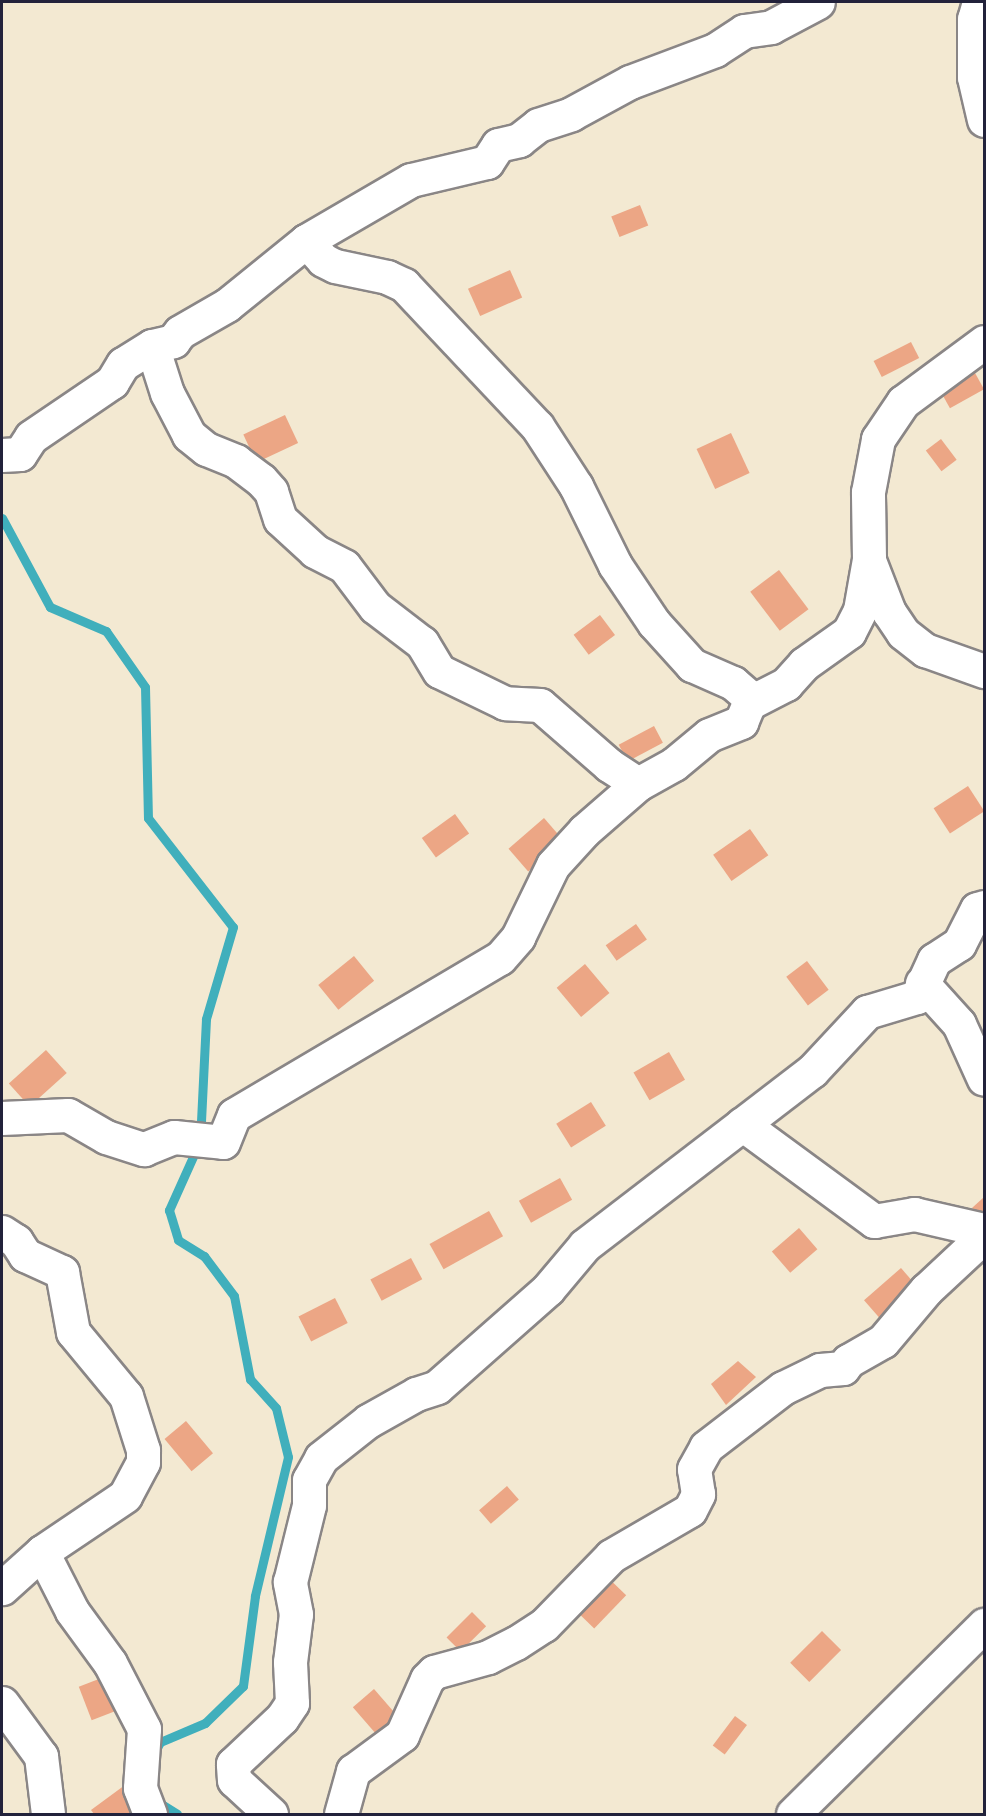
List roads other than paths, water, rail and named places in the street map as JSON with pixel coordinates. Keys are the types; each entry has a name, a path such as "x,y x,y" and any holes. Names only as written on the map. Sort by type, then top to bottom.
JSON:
{"street":[{"path":"2,455 20,454 31,437 112,382 123,363 152,346 172,342 180,332 227,305 306,241 411,180 487,162 498,145 519,140 538,125 571,114 589,101 715,50 744,31 771,27 818,2"},
{"path":"980,2 974,19 975,77 984,120"},
{"path":"306,241 323,260 335,266 387,277 404,285 537,426 576,486 615,565 654,623 693,665 732,683 747,694 749,703"},
{"path":"2,1118 68,1115 106,1137 144,1149 174,1137 223,1142 234,1115 431,1000 509,950 553,865 584,831 638,784 674,764 709,735 739,724 749,703 786,684 804,664 849,632 860,610 869,559 868,492 878,439 903,402 984,342"},
{"path":"152,346 167,393 189,435 206,449 236,461 261,480 271,490 280,519 315,551 344,566 375,607 422,643 440,671 505,703 540,705 609,765 638,784"},
{"path":"869,559 888,612 903,633 925,650 984,670"},
{"path":"271,1815 232,1776 236,1760 282,1718 292,1703 290,1662 296,1614 290,1582 314,1468 321,1458 368,1421 416,1394 437,1387 548,1289 585,1245 730,1138 742,1124 812,1071 867,1012 911,1001 934,960 959,944 977,909 984,907"},
{"path":"922,983 959,1024 984,1080"},
{"path":"742,1124 874,1221 914,1214 984,1230"},
{"path":"2,1232 16,1241 25,1255 62,1272 73,1332 126,1396 143,1450 143,1462 125,1496 42,1552 2,1588"},
{"path":"342,1815 352,1771 402,1735 427,1679 434,1672 495,1655 516,1644 551,1619 611,1556 690,1510 698,1494 694,1469 706,1447 783,1388 808,1374 843,1368 848,1361 883,1341 927,1290 984,1236"},
{"path":"42,1552 72,1611 110,1663 144,1729 140,1788 150,1815"},
{"path":"793,1815 984,1625"},
{"path":"2,1703 41,1756 48,1815"}],"waterway":[{"path":"2,518 50,607 106,631 145,687 148,818 233,927 206,1019 200,1141 169,1210 178,1240 204,1256 234,1296 250,1379 276,1408 288,1457 255,1596 243,1686 205,1723 160,1742 155,1752"},
{"path":"155,1800 177,1814"}]}
